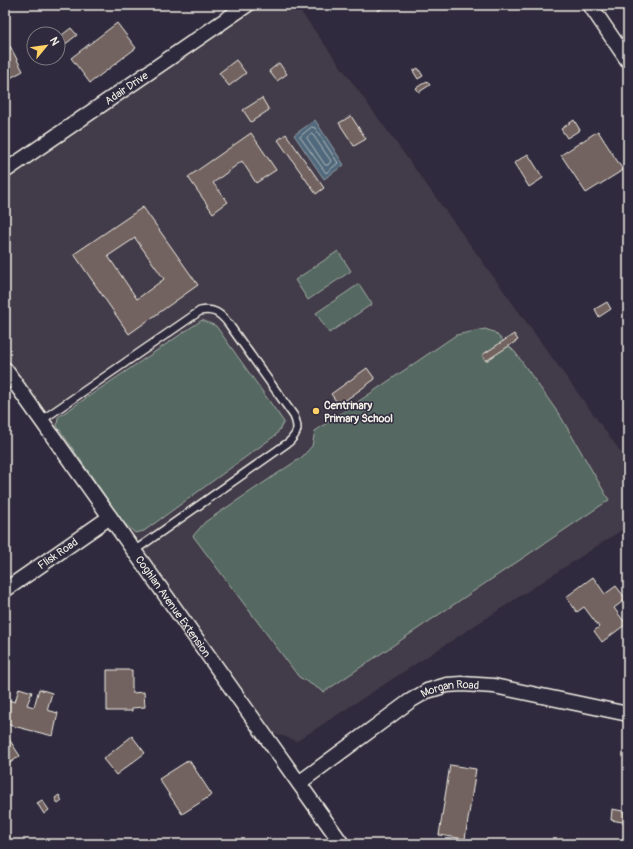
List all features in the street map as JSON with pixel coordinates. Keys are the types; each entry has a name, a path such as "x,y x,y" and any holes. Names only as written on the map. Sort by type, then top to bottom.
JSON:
{"street":[{"name":"Adair Drive","path":"5,171 247,5"},
{"path":"590,5 628,61"},
{"name":"Coghlan Avenue Extension","path":"5,369 342,844"},
{"name":"Flisk Road","path":"5,590 110,517"},
{"name":"Morgan Road","path":"299,783 410,701 427,691 448,684 494,686 628,714"}],"lane":[{"path":"42,420 200,311 209,309 216,311 228,323 290,410 298,425 297,432 289,442 134,551"}],"shaded area":[{"name":"Centrinary Primary School","path":"258,5 296,5 628,462 628,526 297,741 274,733 5,360 5,176"}],"green space":[{"path":"338,251 351,271 308,300 295,280"},
{"path":"359,284 372,304 329,333 316,313"},
{"path":"202,320 216,326 284,422 276,435 144,531 135,533 123,522 57,426 58,417"},
{"path":"485,329 494,332 515,352 561,417 609,500 324,692 299,677 193,536 205,522 302,457 312,446 315,431 456,335"}],"water":[{"path":"315,120 344,165 324,179 294,135"}],"building":[{"path":"374,5 388,5 378,11"},
{"path":"117,23 136,48 90,83 71,58"},
{"path":"71,28 77,35 66,44 66,32"},
{"path":"10,46 23,71 5,81 5,49"},
{"path":"236,60 246,73 229,86 219,73"},
{"path":"279,63 287,74 277,81 269,71"},
{"path":"418,68 423,76 418,79 413,71"},
{"path":"427,81 430,85 419,92 416,88"},
{"path":"262,98 269,110 251,122 243,110"},
{"path":"351,116 366,139 354,146 339,123"},
{"path":"574,120 580,130 567,138 561,129"},
{"path":"598,131 623,170 586,193 561,155"},
{"path":"251,133 276,170 256,183 242,161 213,183 228,202 213,213 188,177"},
{"path":"286,134 324,188 316,194 278,140"},
{"path":"528,154 543,178 529,187 514,163"},
{"path":"143,207 198,285 129,334 74,254","holes":["135,238 164,279 137,299 108,256"]},
{"path":"607,302 611,309 599,317 595,309"},
{"path":"514,334 518,340 486,361 482,355"},
{"path":"367,368 375,379 339,405 331,394"},
{"path":"593,577 605,594 616,586 626,599 614,608 626,624 602,642 594,631 599,627 584,607 577,612 566,597"},
{"path":"107,670 132,670 132,693 144,692 145,707 132,708 132,711 107,711"},
{"path":"19,688 32,692 27,705 34,707 39,689 52,693 47,710 58,713 53,736 5,724 5,699 15,702"},
{"path":"5,733 20,756 7,765 5,762"},
{"path":"132,736 145,753 116,775 103,759"},
{"path":"189,760 212,795 182,814 159,779"},
{"path":"450,765 476,769 465,839 439,835"},
{"path":"59,795 62,801 58,804 55,798"},
{"path":"42,800 49,810 44,814 37,803"},
{"path":"612,809 628,812 628,823 611,820"}],"place":[{"name":"Centrinary Primary School","path":"316,411"}]}
